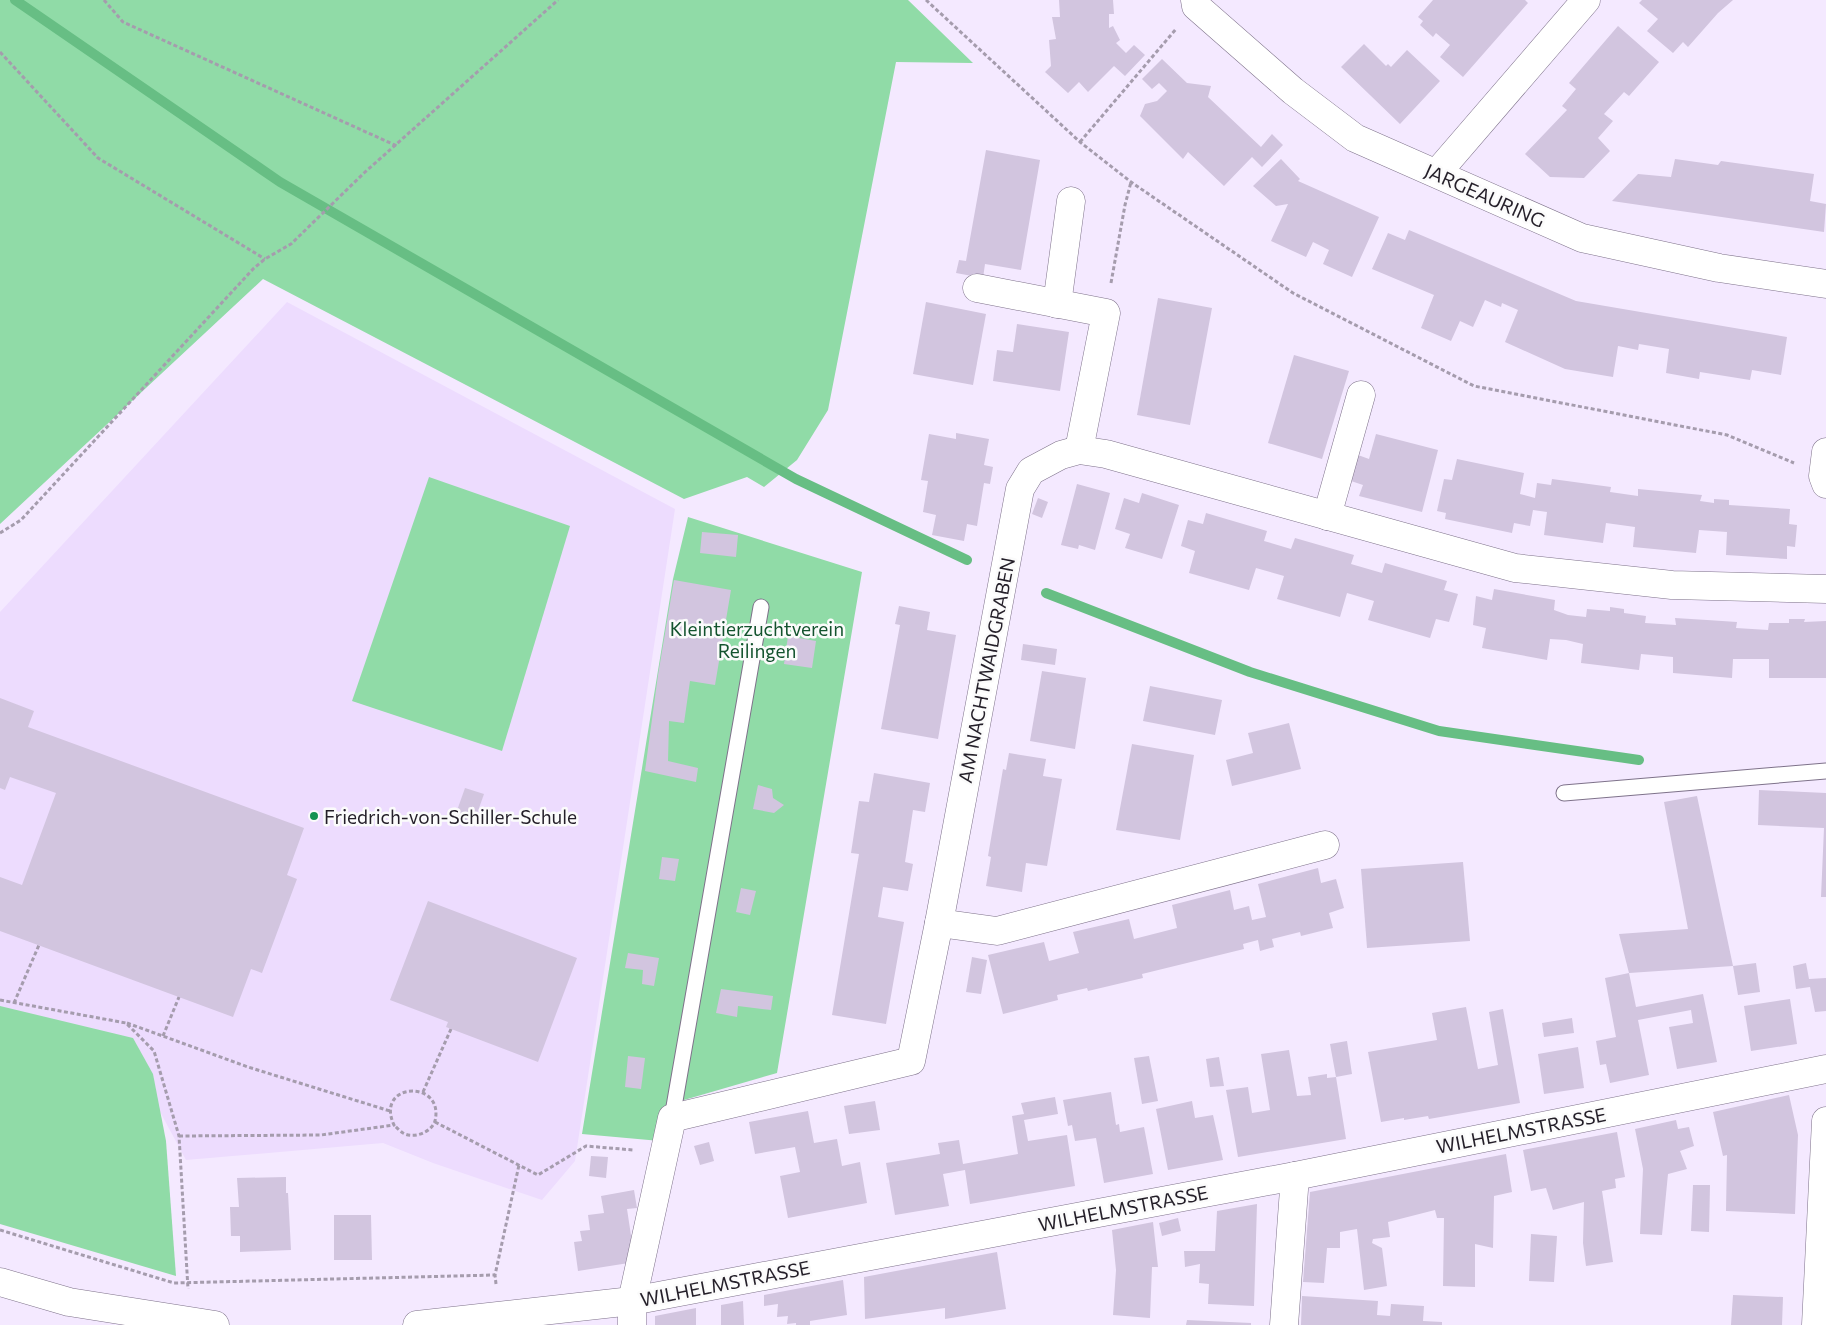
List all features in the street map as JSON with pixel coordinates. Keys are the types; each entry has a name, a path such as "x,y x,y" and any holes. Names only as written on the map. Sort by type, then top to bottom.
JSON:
{"street":[{"path":"1437,173 1586,0"},
{"name":"JARGEAURING","path":"1196,3 1293,91 1355,138 1582,238 1719,268 1826,284"},
{"path":"1057,304 1071,202"},
{"path":"976,288 1106,313 1079,450"},
{"path":"1328,516 1361,396"},
{"name":"AM NACHTWAIDGRABEN","path":"672,1118 911,1060 939,923 1020,489 1031,471 1060,455 1079,450 1128,458 1515,568 1672,584 1826,589"},
{"path":"939,923 997,931 1325,845"},
{"name":"WILHELMSTRASSE","path":"417,1325 499,1316 632,1313 1826,1069"},
{"path":"632,1313 672,1118"},
{"path":"1816,1325 1826,1121"},
{"path":"1284,1325 1295,1176"},
{"path":"0,1282 69,1302 214,1325"}],"lane":[{"path":"672,1118 761,607"},
{"path":"1564,794 1826,771"}],"path":[{"path":"104,0 123,22 396,146"},
{"path":"0,533 20,520 254,268 265,259 291,244 364,173 558,0"},
{"path":"926,0 1080,142 1131,182 1293,293 1474,386 1727,435 1825,471"},
{"path":"1080,142 1196,3"},
{"path":"0,52 98,158 265,259"},
{"path":"1106,313 1125,205 1131,182"},
{"path":"14,1002 39,945"},
{"path":"163,1036 179,997"},
{"path":"0,1000 126,1023 248,1067 390,1111"},
{"path":"126,1023 154,1051 179,1136 189,1282 184,1321"},
{"path":"423,1092 451,1029"},
{"path":"411,1090 423,1092 432,1100 435,1108 434,1122 428,1130 419,1134 404,1133 394,1125 390,1118 393,1101 400,1093 411,1090"},
{"path":"434,1122 538,1175 586,1146 664,1153"},
{"path":"179,1136 321,1135 394,1125"},
{"path":"499,1316 495,1275 520,1165"},
{"path":"0,1230 174,1283 495,1275"}],"shaded area":[{"name":"Friedrich-von-Schiller-Schule","path":"287,302 675,509 575,1161 542,1200 433,1163 383,1143 186,1160 122,1041 0,1020 0,612"}],"green space":[{"path":"0,0 908,0 973,63 896,62 828,410 797,460 764,487 747,477 684,499 263,279 0,524"},
{"path":"429,477 570,526 502,751 352,701"},
{"name":"Kleintierzuchtverein Reilingen","path":"688,517 862,572 777,1073 684,1100 667,1102 660,1141 582,1134 673,579"},
{"path":"0,1006 133,1038 153,1074 166,1141 176,1276 0,1224"}],"building":[{"path":"1059,0 1113,0 1114,14 1109,14 1109,28 1113,26 1120,40 1116,43 1126,53 1134,45 1145,55 1125,76 1114,66 1088,92 1079,82 1068,93 1045,72 1051,66 1049,40 1056,39 1052,17 1060,17"},
{"path":"1433,0 1525,0 1528,3 1463,77 1440,57 1450,45 1436,33 1433,37 1420,25 1423,21 1418,17"},
{"path":"1642,0 1733,0 1718,13 1688,47 1683,42 1673,53 1647,31 1658,19 1639,3"},
{"path":"1618,26 1659,62 1629,96 1624,92 1604,114 1613,121 1598,138 1610,151 1584,178 1550,177 1525,154 1567,110 1562,106 1576,89 1569,83"},
{"path":"1364,44 1386,66 1388,64 1391,67 1407,50 1440,81 1400,124 1341,67"},
{"path":"1162,59 1187,83 1211,86 1208,97 1261,147 1272,134 1283,145 1262,167 1252,157 1224,186 1188,152 1183,159 1140,116 1145,104 1157,101 1167,91 1159,83 1152,89 1142,79"},
{"path":"986,150 1040,160 1021,270 985,264 983,278 956,273 959,260 966,261"},
{"path":"1281,159 1300,179 1298,181 1379,217 1352,277 1323,264 1329,250 1313,242 1306,257 1271,241 1288,204 1276,206 1253,186"},
{"path":"1675,159 1718,165 1721,161 1814,174 1810,201 1826,204 1824,232 1612,201 1638,174 1671,177"},
{"path":"1409,230 1576,301 1787,337 1781,375 1752,370 1750,380 1700,372 1699,379 1666,373 1669,349 1639,344 1638,350 1618,346 1613,377 1565,369 1505,342 1518,310 1502,303 1501,307 1485,300 1473,327 1460,321 1451,341 1421,328 1434,295 1372,269 1388,233 1405,240"},
{"path":"1158,298 1212,308 1190,425 1137,415"},
{"path":"926,302 986,314 973,385 913,374"},
{"path":"1017,324 1069,332 1060,391 993,381 997,350 1013,352"},
{"path":"1294,355 1349,371 1322,459 1268,443"},
{"path":"956,433 989,439 984,465 993,467 990,484 984,483 977,526 967,524 964,541 932,535 936,515 923,512 928,481 921,480 929,434 956,439"},
{"path":"1376,434 1438,450 1422,512 1359,496 1363,485 1351,481 1358,455 1369,459"},
{"path":"1457,459 1524,473 1520,494 1535,498 1537,483 1551,485 1552,479 1611,487 1610,492 1638,496 1638,489 1702,495 1700,501 1714,503 1714,499 1729,500 1729,505 1790,509 1789,524 1797,525 1795,547 1787,546 1787,559 1726,555 1727,532 1699,530 1696,553 1633,547 1635,527 1606,523 1603,543 1544,535 1547,512 1533,510 1530,526 1514,523 1512,533 1445,519 1446,513 1437,511 1444,479 1452,480"},
{"path":"1077,484 1110,493 1095,550 1079,545 1078,549 1061,545"},
{"path":"1142,493 1179,505 1162,559 1125,548 1130,534 1115,529 1124,498 1139,503"},
{"path":"1038,498 1048,502 1042,518 1032,514"},
{"path":"1206,513 1267,531 1264,541 1291,549 1295,538 1354,555 1351,564 1382,573 1385,563 1447,581 1444,590 1458,594 1449,622 1436,619 1430,638 1368,620 1374,601 1347,593 1340,617 1277,599 1284,576 1256,568 1249,590 1189,573 1195,551 1181,546 1188,520 1203,524"},
{"path":"702,532 738,535 736,557 700,553"},
{"path":"674,580 731,590 715,685 690,681 684,723 669,721 668,761 698,768 696,782 645,771 658,675"},
{"path":"1494,589 1555,600 1554,610 1568,615 1586,617 1587,609 1610,611 1610,607 1624,609 1624,613 1646,616 1645,623 1676,625 1675,618 1737,622 1736,628 1768,630 1769,623 1789,623 1789,619 1805,619 1804,622 1826,621 1826,678 1769,678 1769,659 1733,659 1732,678 1673,673 1673,657 1641,654 1639,670 1581,663 1583,644 1566,640 1550,639 1547,660 1482,648 1486,628 1473,625 1476,596 1492,600"},
{"path":"899,606 930,612 927,630 956,635 938,739 881,729 900,625 895,624"},
{"path":"788,636 816,641 812,668 784,664"},
{"path":"1023,644 1057,649 1055,665 1021,660"},
{"path":"1042,671 1086,678 1075,749 1030,741"},
{"path":"1150,686 1222,700 1215,735 1143,721"},
{"path":"0,698 34,711 28,727 304,828 287,875 297,879 262,973 251,969 233,1017 0,931 0,877 22,885 56,793 10,777 5,790 0,788"},
{"path":"1289,723 1301,769 1232,786 1226,760 1253,753 1248,733"},
{"path":"1132,744 1194,755 1180,840 1116,830"},
{"path":"1009,753 1046,759 1043,776 1062,779 1047,866 1026,863 1022,892 986,886 991,857 988,856 1003,769 1006,770"},
{"path":"874,773 930,783 925,812 913,810 905,862 913,864 908,891 883,887 878,917 904,922 886,1024 832,1015 859,854 851,853 859,801 869,802"},
{"path":"758,785 772,789 773,798 784,805 774,813 753,809"},
{"path":"465,788 484,794 473,825 454,819"},
{"path":"1759,790 1826,793 1826,897 1821,897 1824,828 1758,825"},
{"path":"1697,796 1733,966 1629,973 1619,934 1688,929 1664,802"},
{"path":"662,857 679,859 675,881 659,879"},
{"path":"1463,862 1470,941 1367,948 1361,869"},
{"path":"1318,868 1321,883 1336,879 1344,908 1329,913 1333,928 1301,936 1300,932 1272,939 1274,947 1260,951 1258,940 1243,944 1244,949 1142,974 1143,978 1088,991 1087,988 1057,995 1058,1000 1003,1014 988,955 1044,942 1049,961 1079,953 1073,932 1129,919 1134,939 1177,928 1172,905 1230,890 1234,910 1249,906 1252,920 1266,917 1258,884"},
{"path":"741,888 756,891 750,915 736,912"},
{"path":"428,901 577,958 538,1062 446,1027 448,1022 390,1000"},
{"path":"628,953 659,958 654,986 642,984 643,970 625,968"},
{"path":"972,957 987,960 981,994 966,992"},
{"path":"1756,963 1760,992 1738,995 1733,966"},
{"path":"1806,963 1809,979 1826,978 1826,1011 1815,1012 1810,987 1796,989 1793,966"},
{"path":"1629,973 1636,1007 1703,994 1717,1062 1677,1069 1669,1027 1693,1023 1691,1010 1638,1020 1649,1075 1610,1083 1606,1064 1600,1065 1596,1041 1616,1037 1605,978"},
{"path":"721,989 773,996 771,1010 738,1006 737,1017 716,1013"},
{"path":"1790,999 1797,1044 1751,1051 1744,1006"},
{"path":"1466,1007 1478,1069 1498,1065 1489,1012 1503,1009 1520,1103 1429,1119 1428,1116 1381,1122 1368,1052 1437,1040 1432,1013"},
{"path":"1572,1018 1574,1033 1544,1037 1542,1023"},
{"path":"1347,1041 1352,1074 1336,1077 1330,1044"},
{"path":"1578,1047 1584,1088 1544,1094 1538,1054"},
{"path":"1289,1050 1297,1096 1311,1095 1308,1077 1327,1074 1327,1078 1336,1077 1346,1139 1238,1157 1226,1090 1248,1087 1252,1113 1270,1110 1261,1054"},
{"path":"628,1056 645,1058 641,1089 625,1087"},
{"path":"1149,1056 1158,1101 1142,1104 1134,1058"},
{"path":"1219,1057 1224,1086 1210,1087 1206,1059"},
{"path":"1111,1092 1116,1125 1119,1124 1120,1132 1144,1127 1153,1174 1104,1183 1096,1138 1075,1141 1072,1125 1068,1126 1063,1100"},
{"path":"1789,1095 1798,1135 1795,1214 1726,1211 1727,1155 1723,1156 1713,1112"},
{"path":"1055,1097 1058,1114 1024,1120 1028,1141 1067,1135 1075,1186 970,1204 965,1170 943,1174 949,1206 895,1215 886,1163 940,1154 938,1143 959,1140 963,1164 1018,1154 1012,1116 1024,1114 1021,1103"},
{"path":"875,1101 880,1130 849,1134 844,1106"},
{"path":"1192,1101 1195,1118 1213,1115 1223,1160 1168,1170 1156,1109"},
{"path":"808,1111 814,1143 837,1139 842,1166 860,1162 867,1203 788,1218 780,1176 800,1172 795,1147 755,1154 749,1122"},
{"path":"1676,1120 1678,1129 1689,1127 1694,1146 1680,1151 1687,1169 1668,1174 1662,1235 1640,1234 1643,1169 1635,1129"},
{"path":"1617,1132 1625,1177 1615,1179 1616,1188 1602,1191 1613,1262 1586,1266 1583,1243 1584,1202 1553,1210 1546,1188 1531,1191 1523,1150"},
{"path":"709,1142 714,1161 700,1165 694,1146"},
{"path":"1506,1154 1512,1192 1494,1196 1493,1248 1475,1244 1475,1287 1443,1286 1444,1218 1437,1218 1435,1210 1388,1222 1390,1237 1373,1239 1372,1243 1382,1248 1387,1286 1364,1290 1357,1229 1340,1232 1340,1248 1327,1248 1324,1283 1303,1282 1310,1192"},
{"path":"591,1156 608,1157 606,1178 589,1176"},
{"path":"286,1177 291,1250 240,1252 240,1236 231,1236 230,1207 239,1207 237,1178"},
{"path":"1693,1185 1710,1185 1709,1232 1691,1231"},
{"path":"634,1190 637,1208 627,1209 635,1262 578,1271 574,1242 582,1241 580,1231 590,1230 588,1215 604,1213 601,1196"},
{"path":"1257,1204 1254,1306 1208,1304 1209,1284 1199,1283 1200,1264 1185,1267 1184,1251 1215,1251 1217,1211"},
{"path":"334,1215 371,1215 372,1260 334,1260"},
{"path":"1178,1218 1181,1231 1162,1236 1159,1223"},
{"path":"1153,1222 1158,1267 1152,1267 1150,1318 1113,1315 1116,1270 1112,1230"},
{"path":"1531,1234 1557,1236 1554,1282 1529,1281"},
{"path":"997,1252 1006,1309 945,1319 945,1308 865,1319 864,1277"},
{"path":"843,1280 847,1315 810,1321 810,1325 796,1325 796,1323 787,1324 788,1316 777,1317 778,1304 764,1306 764,1295"},
{"path":"1733,1295 1783,1297 1782,1325 1731,1325"},
{"path":"1302,1296 1378,1301 1377,1315 1390,1316 1391,1304 1424,1306 1423,1321 1442,1322 1442,1325 1301,1325"},
{"path":"743,1301 744,1325 721,1325 721,1305"},
{"path":"696,1308 696,1325 655,1325 655,1316"},
{"path":"1187,1320 1251,1323 1251,1325 1186,1325"}],"waterway":[{"path":"15,0 280,182 796,479 967,560"},
{"path":"1046,593 1250,672 1439,731 1639,760"}],"place":[{"name":"Friedrich-von-Schiller-Schule","path":"314,816"}]}
